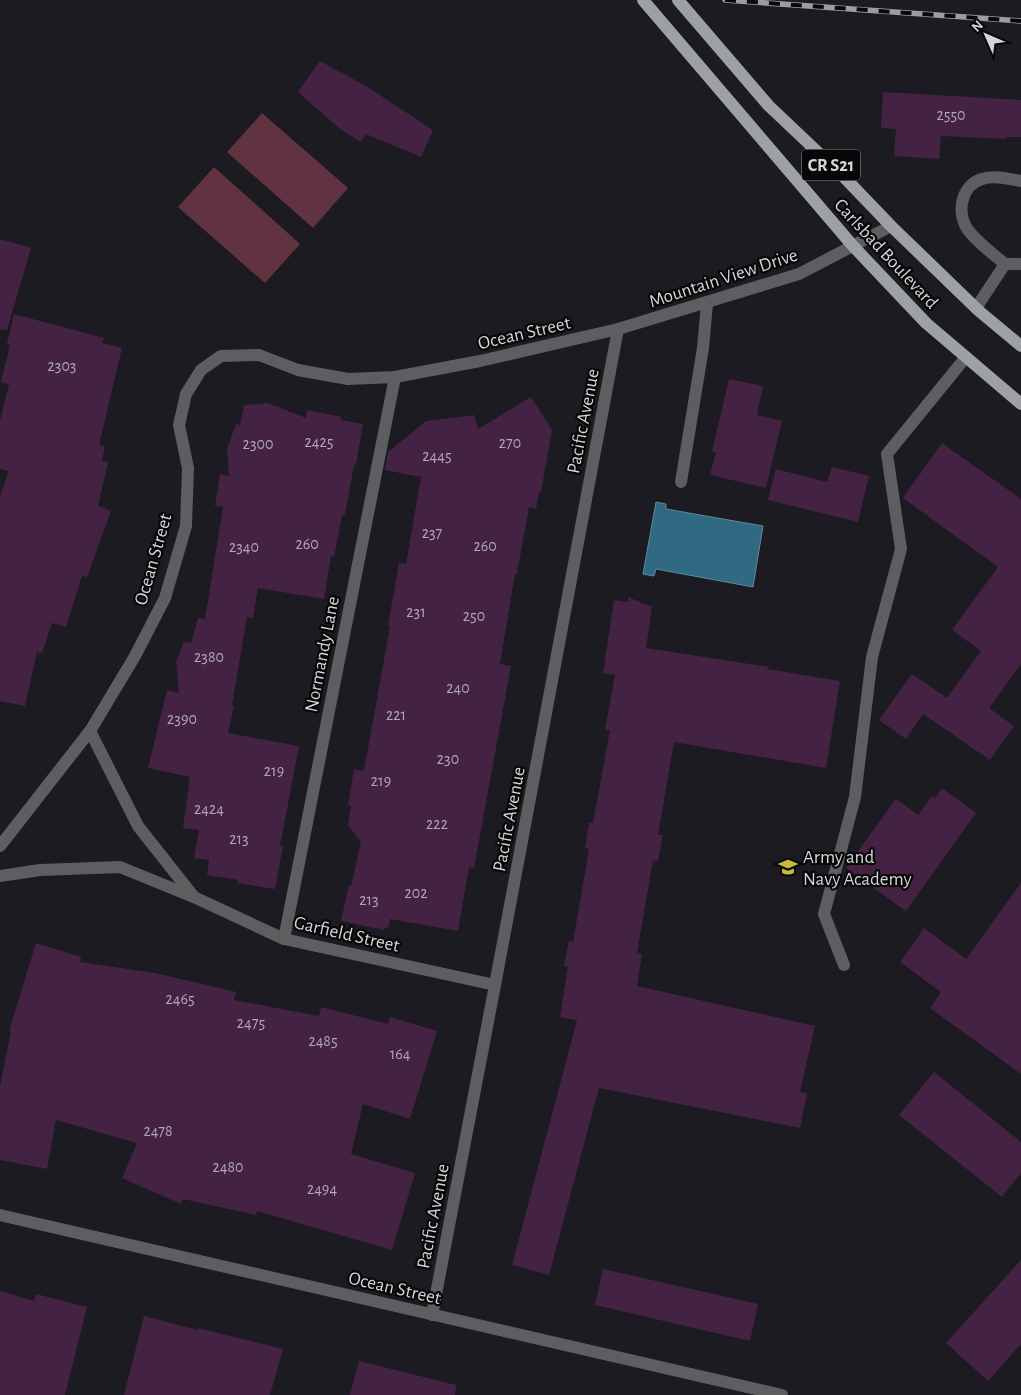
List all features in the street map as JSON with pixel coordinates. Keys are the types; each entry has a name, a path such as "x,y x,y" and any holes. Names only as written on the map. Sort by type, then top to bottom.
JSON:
{"main road":[{"name":"Carlsbad Boulevard","path":"642,0 853,246 926,323 1021,404"},
{"name":"Carlsbad Boulevard","path":"678,0 769,106 843,176 891,226 976,308 1021,346"}],"street":[{"path":"1021,181 995,177 981,179 969,187 962,200 960,212 967,229 1005,264 1021,264"},
{"name":"Mountain View Drive","path":"618,329 706,304 799,274 891,226"},
{"path":"976,308 1005,264"},
{"path":"681,482 703,348 706,304"},
{"name":"Ocean Street","path":"0,846 90,731 135,656 164,598 186,526 188,468 179,425 186,394 201,370 221,356 259,355 298,370 348,379 395,377 480,362 618,329"},
{"name":"Pacific Avenue","path":"432,1314 496,985 618,329"},
{"path":"844,965 824,914 855,797 872,657 901,549 887,454 966,357"},
{"name":"Normandy Lane","path":"284,939 395,377"},
{"name":"Garfield Street","path":"90,731 138,826 196,898"},
{"name":"Garfield Street","path":"0,876 40,870 120,867 196,898 284,939 496,985"},
{"name":"Ocean Street","path":"0,1215 782,1395"}],"shaded area":[{"path":"262,113 348,188 313,228 227,152"},
{"path":"214,167 300,244 265,283 178,207"}],"water":[{"path":"656,502 666,504 666,509 763,526 753,587 656,569 654,576 643,574"}],"building":[{"path":"320,61 366,86 433,130 421,157 366,134 360,142 338,127 298,92"},
{"path":"883,92 1021,100 1021,137 1007,137 1006,139 941,136 939,159 894,156 896,129 881,128"},
{"path":"0,239 31,248 7,330 0,329"},
{"path":"14,314 104,338 102,343 122,348 99,445 105,446 102,461 108,462 98,506 111,511 87,577 82,576 66,627 52,623 42,653 37,652 25,706 0,701 0,496 9,471 0,469 0,421 9,384 1,382 10,345 7,344"},
{"path":"729,379 763,386 757,415 782,421 766,488 710,475 716,452 712,451"},
{"path":"531,397 552,430 541,492 539,492 536,509 529,507 517,574 515,574 500,664 511,666 474,868 469,867 458,931 390,919 388,929 384,928 384,930 341,921 361,842 348,825 351,806 348,805 354,769 364,771 390,626 388,626 399,563 406,564 421,477 385,470 388,452 426,421 474,415 478,429"},
{"path":"268,403 306,418 307,410 342,417 341,420 363,424 345,515 342,515 334,557 331,556 324,599 258,588 253,618 247,617 232,705 234,706 228,733 299,746 280,846 283,846 275,889 237,883 238,880 207,875 209,860 194,858 199,830 183,828 190,777 148,768 167,690 179,693 176,661 184,642 191,643 198,618 205,619 223,507 215,506 220,474 229,476 227,449 236,424 240,425 244,405"},
{"path":"942,443 1021,499 1021,664 989,708 1014,726 990,760 923,714 906,739 879,720 912,674 947,698 981,651 952,630 998,567 903,498"},
{"path":"832,467 869,476 858,522 768,500 776,469 827,482"},
{"path":"628,597 652,607 646,648 769,667 768,669 840,681 826,768 674,742 658,835 663,835 658,861 653,860 637,953 642,954 637,986 815,1026 800,1092 807,1093 800,1128 599,1088 549,1275 512,1265 577,1020 560,1017 568,967 564,966 569,941 573,942 589,849 585,848 589,823 593,823 610,730 605,730 615,675 603,673 614,600 628,602"},
{"path":"942,788 976,813 906,911 846,868 896,799 918,815 932,796 935,798"},
{"path":"1021,883 1021,1074 930,1008 941,992 900,962 924,928 966,959"},
{"path":"36,943 81,957 80,962 155,973 236,992 234,1000 319,1016 321,1007 388,1024 390,1017 437,1031 410,1119 363,1104 351,1154 415,1173 392,1250 257,1211 256,1215 183,1199 181,1204 122,1178 137,1143 56,1120 47,1169 0,1160 0,1086 11,1031 9,1031"},
{"path":"934,1072 1021,1142 1021,1173 1002,1197 899,1115"},
{"path":"1021,1260 1021,1344 988,1381 946,1343"},
{"path":"603,1269 758,1304 750,1341 595,1305"},
{"path":"0,1291 34,1301 36,1294 87,1307 65,1395 0,1395"},
{"path":"144,1316 283,1349 270,1395 124,1395"},
{"path":"359,1361 456,1385 455,1395 350,1395"}],"railway":[{"path":"725,0 1021,21"}],"place":[{"name":"Army and Navy Academy","path":"788,867"}]}
